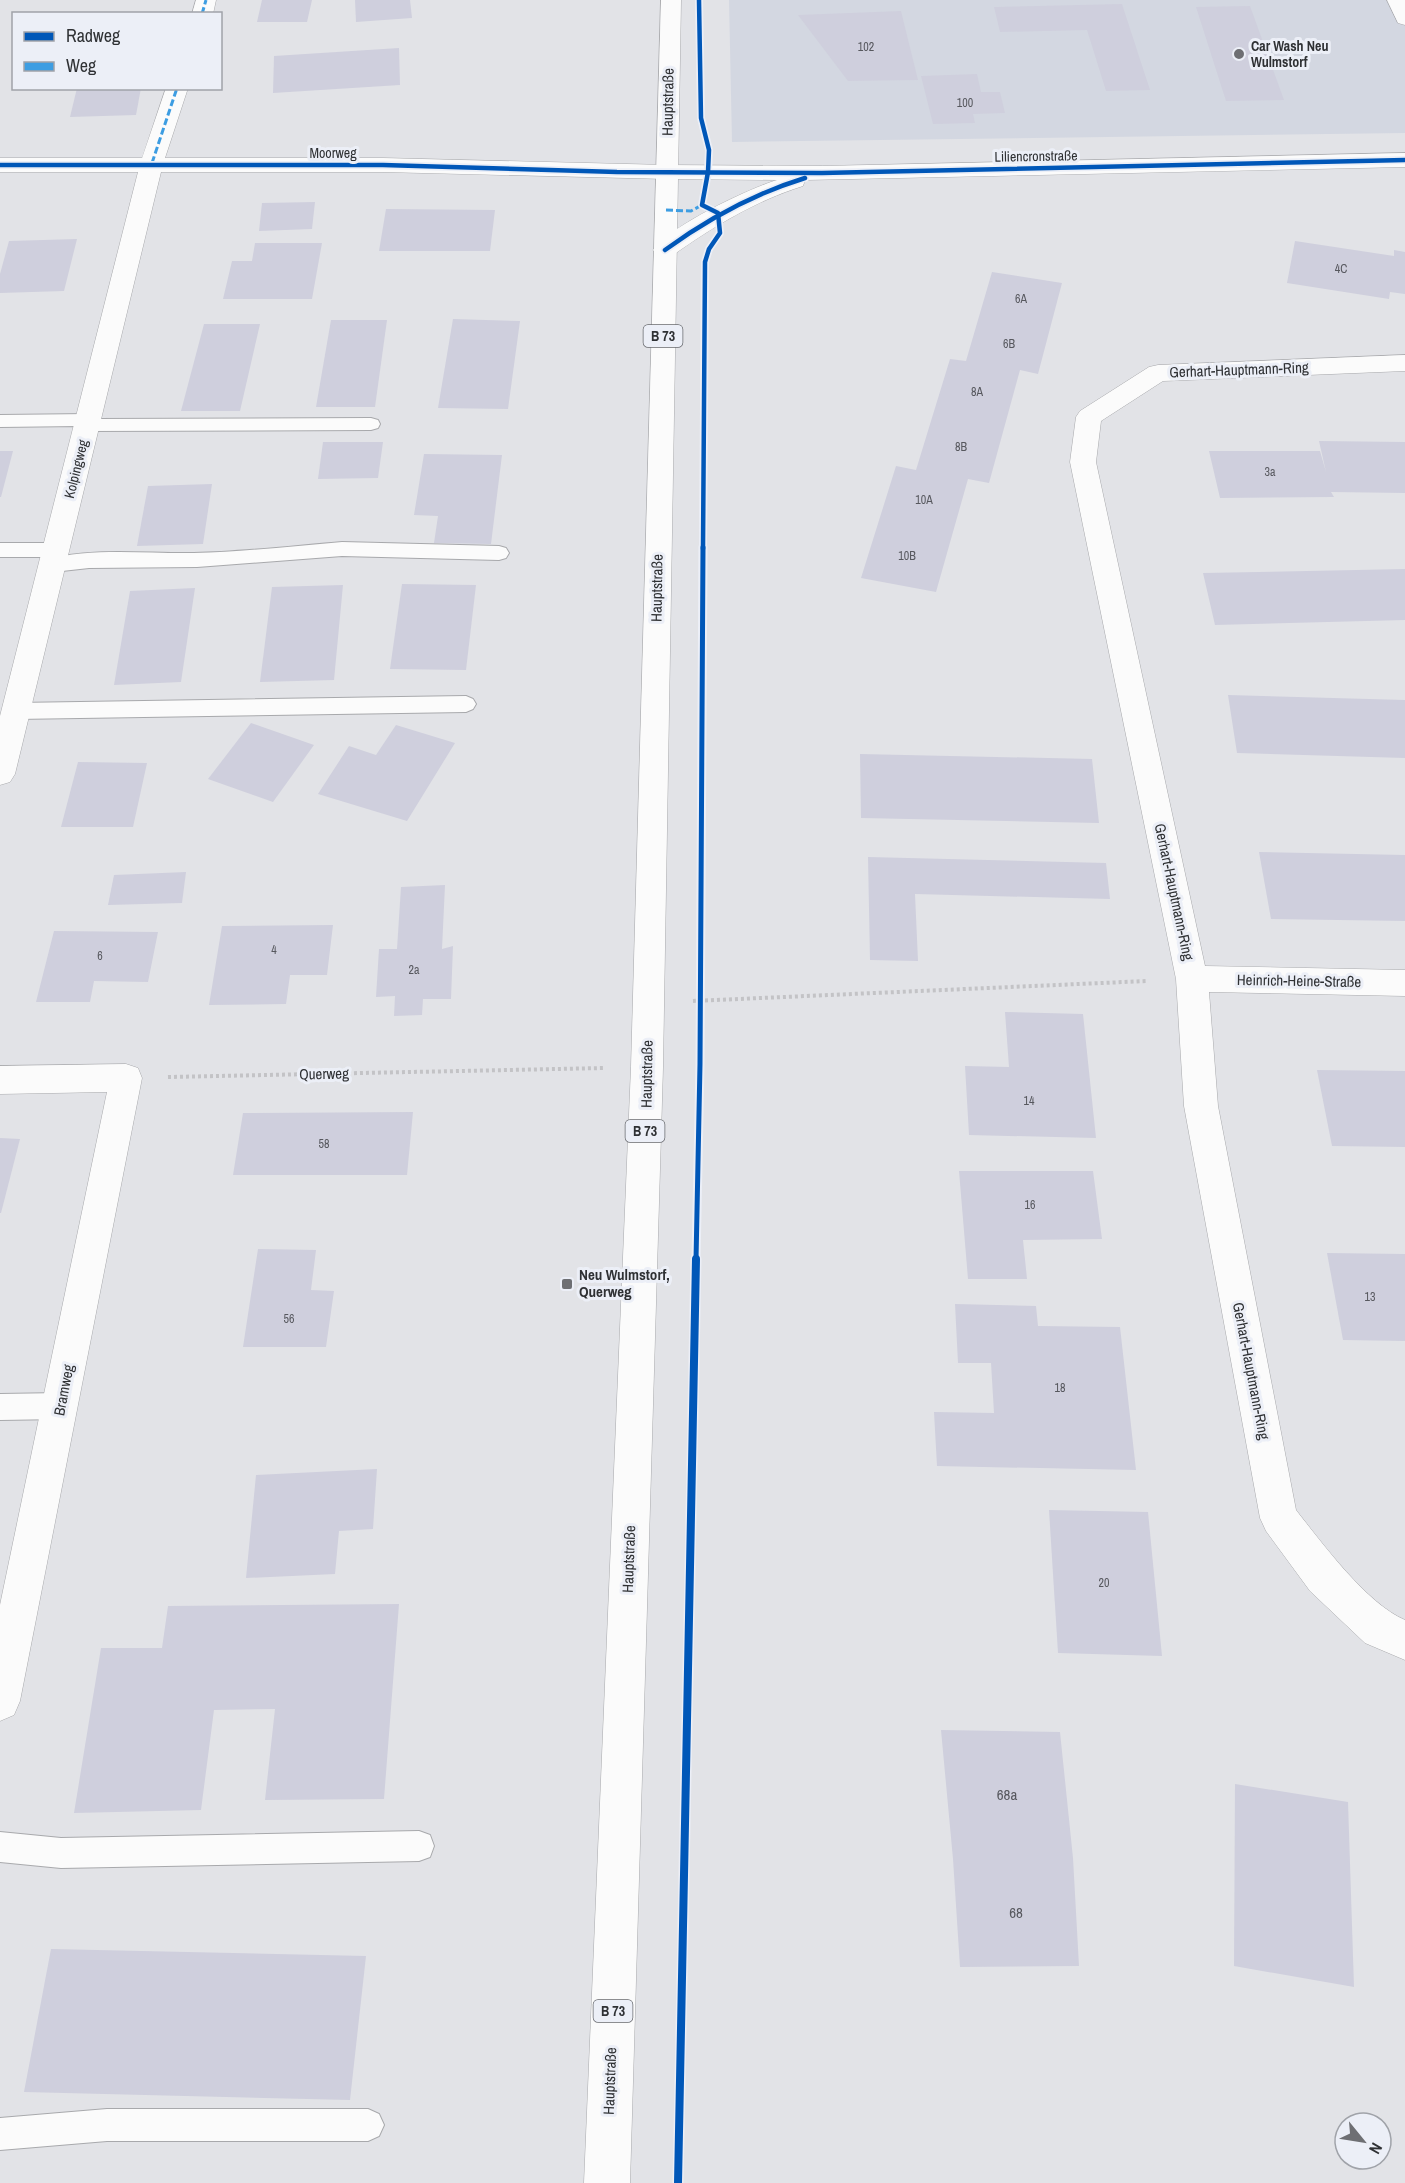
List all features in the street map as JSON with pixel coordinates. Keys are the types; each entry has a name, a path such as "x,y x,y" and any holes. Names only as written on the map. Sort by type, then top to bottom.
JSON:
{"street":[{"name":"Hauptstraße","path":"607,2183 647,1067 671,0"},
{"path":"1397,0 1405,19"},
{"name":"Kolpingweg","path":"0,774 152,164 176,90"},
{"name":"Liliencronstraße","path":"667,172 822,173 1405,160"},
{"name":"Moorweg","path":"0,165 383,165 667,172"},
{"path":"665,250 718,213 741,201 771,188 822,173"},
{"name":"Gerhart-Hauptmann-Ring","path":"1405,363 1158,373 1089,417 1083,462 1192,979 1202,1106 1279,1518 1324,1577 1379,1629 1405,1640"},
{"name":"Heinrich-Heine-Straße","path":"1192,979 1405,983"},
{"path":"0,1080 126,1078"},
{"name":"Bramweg","path":"0,1701 8,1628 61,1406 126,1078"}],"lane":[{"path":"0,421 371,424"},
{"path":"0,550 89,561 197,560 342,549 445,554 499,553"},
{"path":"16,711 466,704"},
{"path":"0,1407 61,1406"},
{"path":"0,1847 61,1853 419,1846"},
{"path":"0,2134 107,2125 368,2125"}],"path":[{"path":"648,1003 1192,979"}],"shaded area":[{"path":"729,0 1405,0 1405,133 732,142"}],"building":[{"path":"262,0 312,0 307,22 257,22"},
{"path":"355,0 410,0 412,18 356,22"},
{"path":"1122,4 1150,90 1106,91 1087,30 1000,32 994,7"},
{"name":"Car Wash Neu Wulmstorf","path":"1250,6 1284,100 1226,101 1196,7"},
{"path":"901,11 918,80 848,81 798,15"},
{"path":"399,48 400,85 273,93 274,56"},
{"path":"977,74 981,92 1000,92 1005,113 973,114 975,123 933,124 921,76"},
{"path":"77,90 141,90 136,115 70,117"},
{"path":"315,202 312,229 259,231 262,203"},
{"path":"386,209 495,210 490,251 379,251"},
{"path":"77,239 64,291 0,293 0,274 9,241"},
{"path":"1295,241 1394,256 1394,250 1405,252 1405,294 1390,292 1389,299 1287,283"},
{"path":"255,243 322,243 312,299 223,299 232,261 252,261"},
{"path":"992,272 1062,283 1038,374 1020,370 989,483 968,479 936,592 861,578 896,466 916,470 950,359 966,361"},
{"path":"453,319 520,321 508,409 438,408"},
{"path":"331,320 387,320 375,407 316,407"},
{"path":"204,324 260,324 240,411 181,411"},
{"path":"1319,441 1405,442 1405,493 1331,492 1334,497 1220,498 1209,451 1320,451 1326,472"},
{"path":"323,442 383,442 378,478 318,479"},
{"path":"0,451 13,451 1,497 0,497"},
{"path":"424,454 502,455 491,544 434,543 438,516 414,515"},
{"path":"212,484 203,544 137,546 148,486"},
{"path":"1405,569 1405,620 1215,625 1203,573"},
{"path":"402,584 476,585 466,670 390,669"},
{"path":"343,585 334,680 260,682 272,587"},
{"path":"195,588 181,682 114,685 130,591"},
{"path":"1228,695 1405,700 1405,758 1237,753"},
{"path":"251,723 314,745 273,802 208,779"},
{"path":"396,725 455,743 407,821 318,794 349,746 376,755"},
{"path":"860,754 1092,759 1099,823 861,818"},
{"path":"78,762 147,763 133,827 61,827"},
{"path":"1259,852 1405,855 1405,921 1271,919"},
{"path":"868,857 1106,863 1110,899 915,894 918,961 870,960"},
{"path":"186,872 182,903 108,905 114,875"},
{"path":"445,885 442,949 453,946 451,999 423,999 422,1015 394,1016 395,996 376,997 379,949 397,949 401,887"},
{"path":"333,925 327,975 290,975 286,1004 209,1005 222,926"},
{"path":"54,931 158,932 148,982 94,981 90,1002 36,1002"},
{"path":"1005,1012 1083,1014 1096,1138 969,1135 965,1066 1009,1067"},
{"path":"1317,1070 1405,1071 1405,1147 1332,1146"},
{"path":"413,1112 407,1175 233,1175 243,1113"},
{"path":"0,1138 20,1139 1,1213 0,1213"},
{"path":"959,1171 1093,1171 1102,1239 1023,1240 1027,1279 968,1279"},
{"path":"258,1249 316,1250 311,1290 334,1291 326,1347 243,1347"},
{"path":"1327,1253 1405,1254 1405,1341 1343,1340"},
{"path":"955,1304 1036,1306 1038,1326 1120,1327 1136,1470 937,1466 934,1412 994,1413 991,1363 958,1363"},
{"path":"377,1469 373,1529 339,1531 335,1574 246,1578 256,1475"},
{"path":"1049,1510 1148,1512 1162,1656 1058,1653"},
{"path":"399,1604 384,1799 265,1800 275,1709 214,1710 201,1810 74,1813 101,1648 162,1648 168,1606"},
{"path":"941,1730 1060,1732 1073,1858 1079,1966 960,1967"},
{"path":"1235,1784 1348,1802 1354,1987 1234,1966"},
{"path":"51,1949 366,1956 350,2100 24,2092"}],"marked path":[{"path":"203,12 206,0"},
{"path":"152,163 176,90"},
{"path":"666,210 691,211 702,205"}],"cycle path":[{"path":"678,2183 686,1676 700,1064 705,262 709,249 720,233 718,213 702,205 709,150 701,118 699,0"},
{"path":"0,165 383,165 617,172 822,173 1405,160"},
{"path":"665,250 732,207 766,191 805,178"}],"place":[{"name":"Car Wash Neu Wulmstorf","path":"1239,54"},
{"name":"Neu Wulmstorf, Querweg","path":"567,1284"}]}
